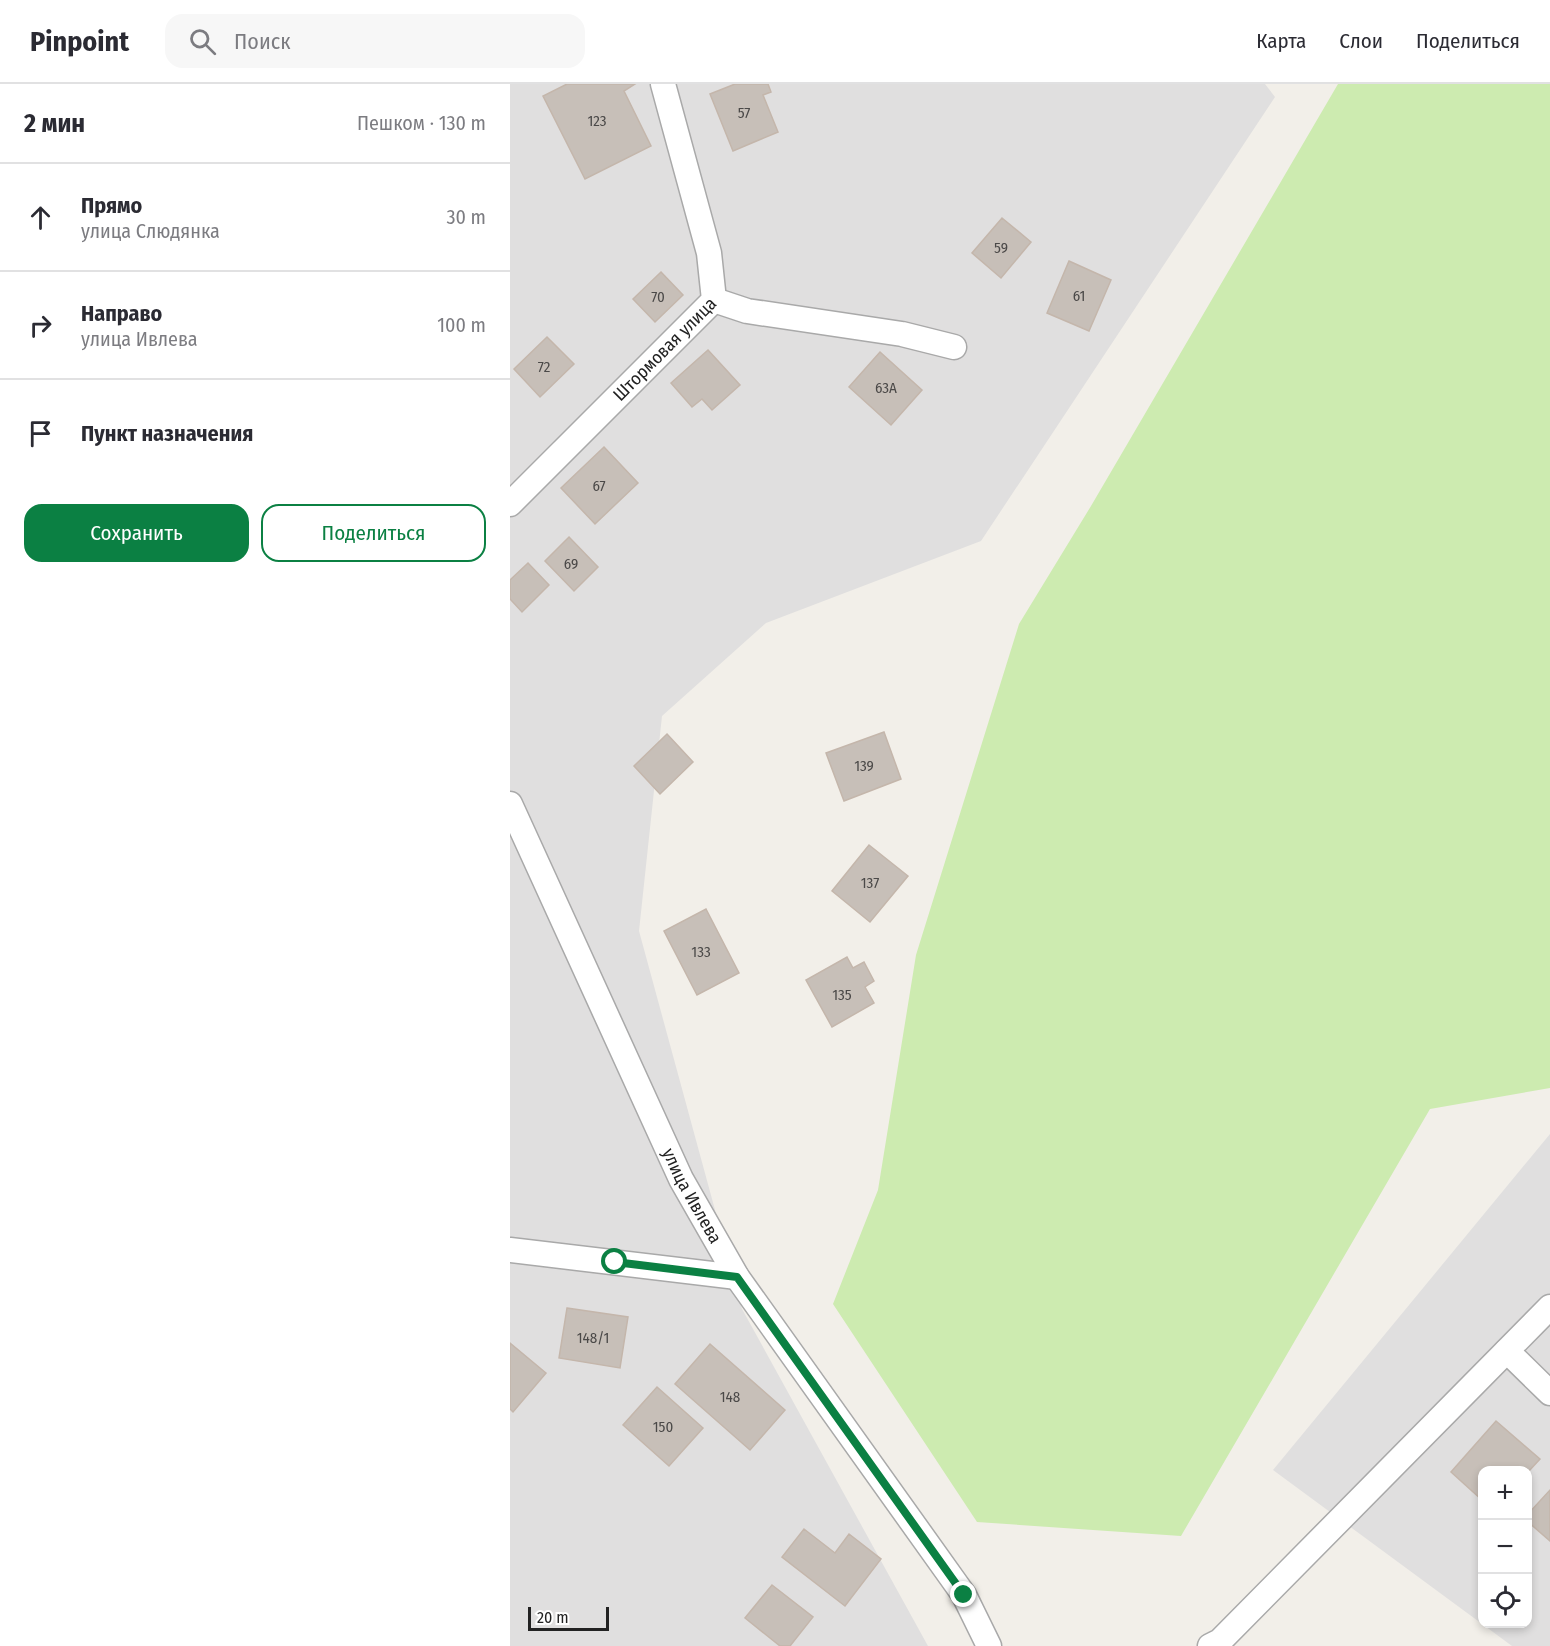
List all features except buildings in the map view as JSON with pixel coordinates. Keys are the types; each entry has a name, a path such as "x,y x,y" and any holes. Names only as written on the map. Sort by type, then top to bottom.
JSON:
{"street":[{"name":"Штормовая улица","path":"510,504 714,300 709,253 663,84"},
{"path":"714,300 747,311 902,334 954,347"},
{"name":"улица Ивлева","path":"510,804 681,1179 737,1277 964,1595 989,1646"},
{"path":"510,1250 737,1277"},
{"path":"1210,1646 1220,1641 1550,1307"},
{"path":"1507,1351 1550,1393"}],"shaded area":[{"path":"510,84 1265,84 1275,97 981,541 766,623 662,716 639,931 742,1309 928,1646 510,1646"},
{"path":"1550,1134 1550,1646 1512,1646 1487,1628 1532,1628 1532,1466 1478,1466 1478,1621 1273,1470"}],"green space":[{"path":"1338,84 1550,84 1550,1088 1430,1109 1181,1536 977,1522 833,1304 878,1190 916,955 1019,624 1091,506"}],"route":[{"path":"615,1262 737,1277 964,1595"}]}
